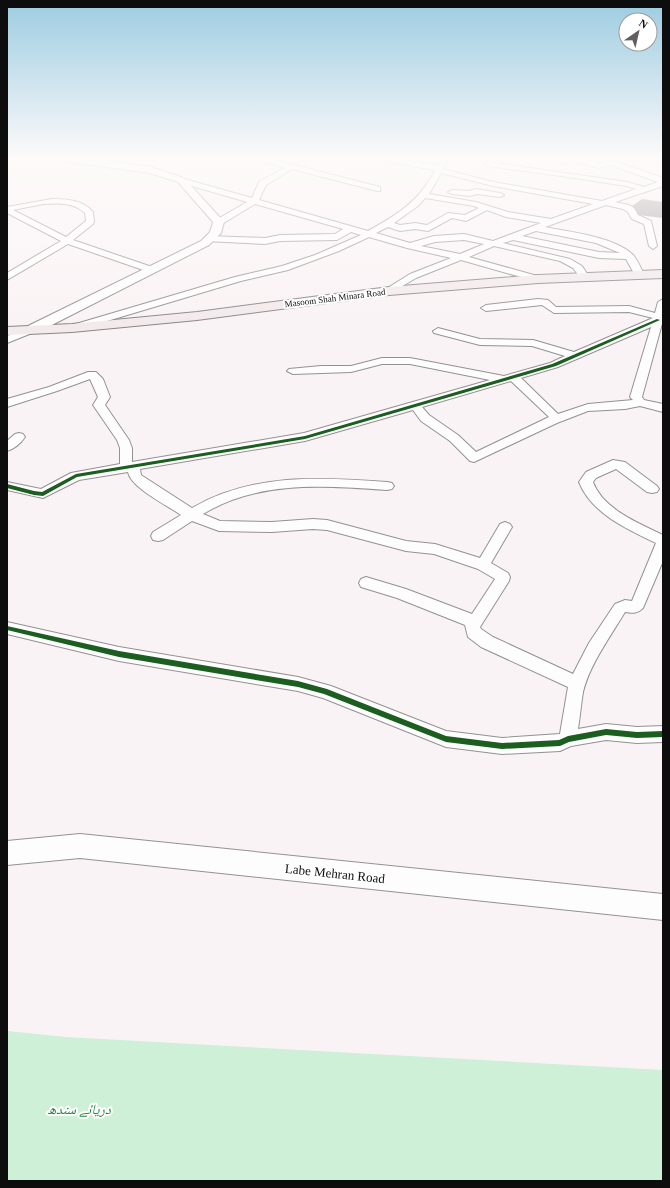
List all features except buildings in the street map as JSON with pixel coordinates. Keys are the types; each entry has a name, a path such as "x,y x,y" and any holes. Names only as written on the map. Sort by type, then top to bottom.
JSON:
{"main road":[{"name":"Masoom Shah Minara Road","path":"7,331 72,328 197,316 389,291 538,279 663,274"}],"street":[{"path":"14,213 67,241 152,270"},
{"path":"7,277 67,241 90,222 89,213"},
{"path":"211,213 219,222"},
{"path":"7,340 33,330 205,243 215,234 219,222 233,213"},
{"path":"296,213 410,246 460,257 538,279"},
{"path":"72,328 241,278 285,268 311,259 388,224 402,213"},
{"path":"428,228 451,215 466,218 475,213"},
{"path":"504,213 552,222"},
{"path":"389,291 413,276 575,213"},
{"path":"633,213 635,217 648,223 653,246"},
{"path":"388,224 400,228 415,226 448,231 471,238 563,259 575,263 582,270 586,278"},
{"path":"535,228 599,242 620,250 630,256 639,275"},
{"path":"209,239 265,241 280,238 337,237 349,229"},
{"path":"410,246 444,237 471,238"},
{"path":"512,237 599,255 630,256"},
{"path":"486,308 544,302 554,310 629,309 658,318"},
{"path":"640,402 636,397 663,302"},
{"path":"7,486 43,494 76,476 305,437 554,365 658,318"},
{"path":"438,331 493,344 533,343 575,356"},
{"path":"293,372 321,369 358,368 382,361 395,360 410,361 509,378 556,418"},
{"path":"7,403 53,389 92,374 97,379 104,397 99,405 124,440 130,467 135,476 139,481 192,515 219,526 272,527 313,524 327,525 406,546 435,549 483,565 503,577 502,581 472,626 474,633 487,642 578,684"},
{"path":"415,405 425,418 454,438 474,458 503,446 556,418 583,409 603,405 627,406 640,402 663,408"},
{"path":"7,447 19,437"},
{"path":"568,739 578,684 584,667 620,608 625,606 634,608 638,604 663,542 632,527 612,513 587,490 586,482 591,475 613,464 620,465 652,489"},
{"path":"158,536 216,500 232,494 274,484 308,482 387,486"},
{"path":"483,565 505,527"},
{"path":"366,583 401,593 475,622"},
{"path":"7,628 119,654 298,684 325,691 446,739 502,746 560,743 568,739 606,732 636,735 663,734"},
{"name":"Labe Mehran Road","path":"7,853 80,846 663,907"}],"water":[{"name":"دریائے سندھ","path":"7,1031 66,1037 663,1070 663,1181 7,1181"}],"cycle path":[{"path":"7,486 43,494 76,476 305,437 554,365 658,320"},
{"path":"7,628 119,654 298,684 325,691 446,739 502,746 560,743 568,739 606,732 637,735 663,734"}]}
